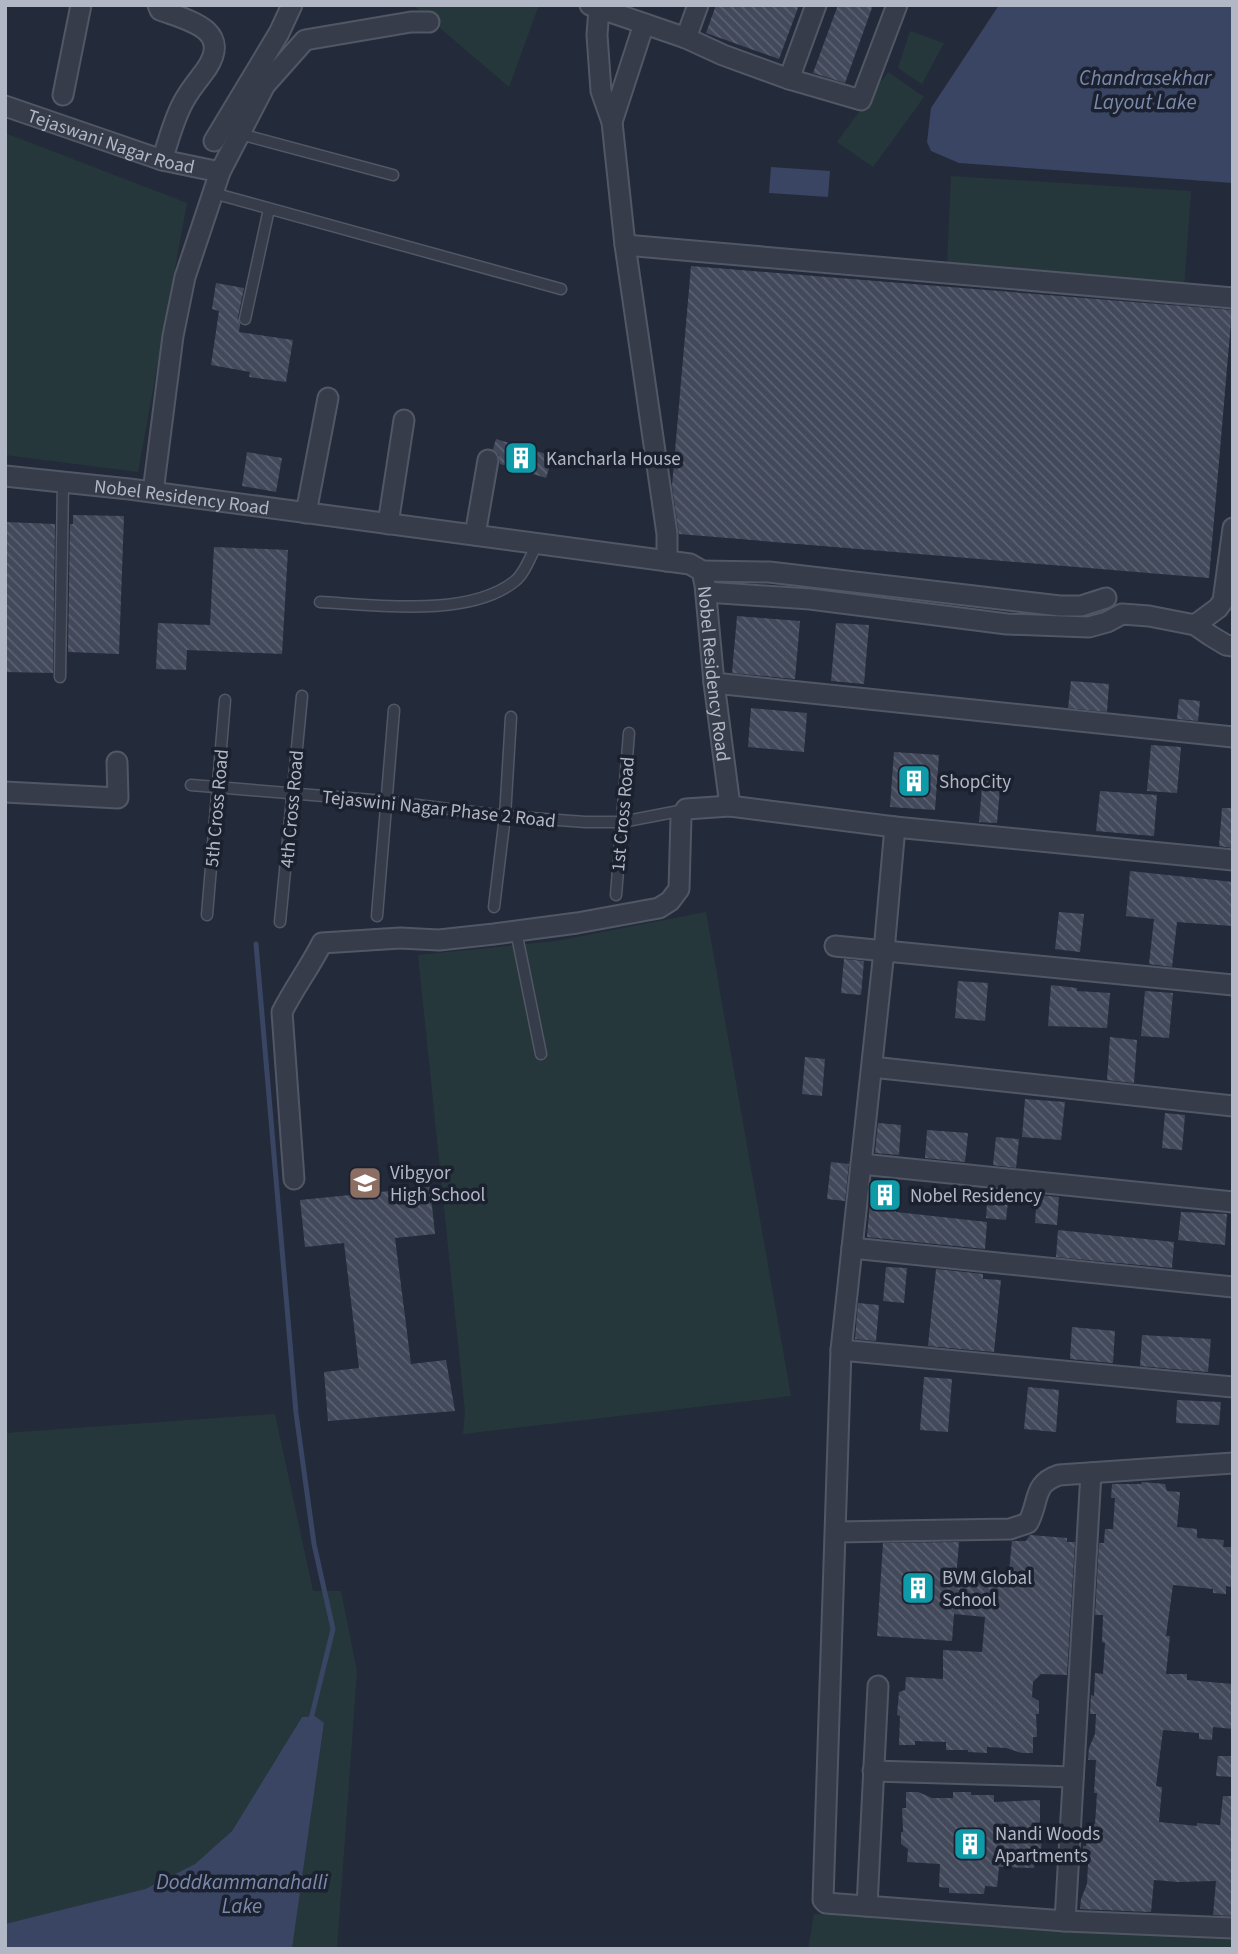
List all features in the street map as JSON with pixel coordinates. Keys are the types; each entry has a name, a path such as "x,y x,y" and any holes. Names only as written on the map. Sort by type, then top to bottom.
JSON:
{"street":[{"path":"63,95 81,5"},
{"path":"158,5 160,10 202,25 211,36 214,47 213,58 208,67 182,104 162,160"},
{"path":"214,141 279,33 292,5"},
{"path":"687,38 698,5"},
{"path":"789,79 816,5"},
{"path":"661,560 654,533 660,495 625,246 612,122 601,91 595,7 687,38 723,55 789,79 861,100 897,5"},
{"path":"153,492 179,304 220,172 265,85 305,40 411,22 429,22"},
{"path":"612,122 643,24"},
{"name":"Tejaswani Nagar Road","path":"5,106 162,160 220,172"},
{"path":"625,246 1233,298"},
{"path":"306,513 328,398"},
{"path":"388,524 404,420"},
{"path":"475,535 488,460"},
{"name":"Nobel Residency Road","path":"5,476 153,492 690,564 702,571 706,592 714,683 730,806"},
{"path":"1195,625 1223,601 1233,528"},
{"path":"702,571 769,572 1060,606 1081,606 1106,598"},
{"path":"706,592 810,599 1007,624 1089,627 1122,614 1149,616 1195,625 1219,641 1233,646"},
{"path":"714,683 1233,737"},
{"path":"5,792 118,798 117,762"},
{"path":"294,1179 282,1012 291,993 311,967 322,943 400,938 439,940 516,931 659,908 670,901 678,889 681,817 686,809 730,806 895,827 1233,860"},
{"path":"895,827 841,1350 823,1900 826,1903 1065,1921 1233,1928"},
{"path":"835,946 1233,985"},
{"path":"872,1067 1233,1106"},
{"path":"861,1164 1233,1202"},
{"path":"852,1248 1233,1287"},
{"path":"841,1350 1233,1387"},
{"path":"836,1532 1010,1529 1028,1523 1035,1510 1040,1487 1045,1480 1059,1475 1233,1463"},
{"path":"1065,1921 1091,1473"},
{"path":"867,1906 878,1686"},
{"path":"873,1771 1073,1777"}],"lane":[{"path":"240,134 393,175"},
{"path":"213,192 561,289"},
{"path":"244,319 268,209"},
{"path":"60,677 63,482"},
{"path":"320,602 416,608 484,599 517,580 537,544"},
{"name":"4th Cross Road","path":"280,922 302,696"},
{"name":"5th Cross Road","path":"207,915 225,700"},
{"path":"377,916 394,710"},
{"path":"494,907 505,816 510,717"},
{"name":"1st Cross Road","path":"616,895 629,733"},
{"name":"Tejaswini Nagar Phase 2 Road","path":"191,785 385,801 505,816 585,822 622,822 686,809"},
{"path":"516,931 541,1054"}],"shaded area":[{"path":"413,5 539,5 509,87"},
{"path":"910,31 944,43 922,84 898,68"},
{"path":"888,72 924,97 873,167 837,142"},
{"path":"5,133 187,203 138,472 5,455"},
{"path":"951,176 1191,191 1184,288 947,267"},
{"path":"706,912 791,1396 463,1434 465,1411 418,955 556,941"},
{"path":"275,1414 313,1591 341,1591 357,1671 337,1949 292,1949 324,1724 315,1716 302,1717 232,1831 195,1864 145,1889 5,1924 5,1433"},
{"path":"814,1914 1233,1935 1233,1949 808,1949"}],"water":[{"name":"Chandrasekhar Layout Lake","path":"999,5 1233,5 1233,183 959,163 931,151 927,142 931,108"},
{"path":"771,167 830,171 828,197 769,193"},
{"name":"Doddkammanahalli Lake","path":"315,1716 324,1723 292,1949 5,1949 5,1924 145,1889 195,1864 232,1831 302,1717"}],"building":[{"path":"716,5 799,5 779,59 706,33"},
{"path":"838,5 873,5 845,83 813,73"},
{"path":"691,266 1232,310 1209,578 679,534 672,486"},
{"path":"216,283 244,288 238,317 239,332 293,340 286,382 249,377 250,372 211,365 219,311 212,309"},
{"name":"Kancharla House","path":"496,439 553,456 546,478 500,464 499,455 493,449"},
{"path":"247,452 282,458 276,492 242,486"},
{"path":"73,515 124,516 119,654 68,652 70,524 73,524"},
{"path":"5,522 55,524 53,673 5,672"},
{"path":"214,547 288,550 282,654 187,650 186,670 156,669 158,623 210,625"},
{"path":"737,616 800,621 795,679 732,673"},
{"path":"836,623 869,625 864,684 831,681"},
{"path":"1071,681 1109,684 1107,712 1068,708"},
{"path":"1179,699 1200,701 1198,721 1177,719"},
{"path":"751,708 807,713 804,752 748,747"},
{"path":"1151,745 1181,747 1177,793 1147,791"},
{"name":"ShopCity","path":"894,752 939,755 935,810 890,807"},
{"path":"983,776 1001,777 997,823 979,822"},
{"path":"1100,791 1157,795 1154,836 1096,831"},
{"path":"1222,808 1233,808 1233,848 1219,846"},
{"path":"1130,871 1233,882 1233,926 1177,922 1172,967 1149,964 1154,919 1126,916"},
{"path":"1059,912 1084,914 1080,952 1055,949"},
{"path":"844,959 864,961 861,995 841,993"},
{"path":"958,981 988,983 985,1021 955,1018"},
{"path":"1051,985 1077,988 1077,991 1110,993 1107,1028 1048,1026"},
{"path":"1145,991 1173,993 1169,1038 1141,1036"},
{"path":"1110,1037 1137,1040 1134,1083 1107,1080"},
{"path":"805,1057 825,1059 822,1096 802,1094"},
{"path":"1025,1099 1065,1102 1061,1140 1022,1137"},
{"path":"1165,1113 1185,1115 1182,1150 1162,1148"},
{"path":"878,1123 901,1125 899,1155 875,1153"},
{"path":"927,1130 968,1133 965,1162 925,1158"},
{"path":"996,1137 1019,1139 1016,1168 993,1165"},
{"path":"831,1162 849,1164 845,1201 827,1199"},
{"path":"872,1180 899,1182 896,1212 987,1222 985,1249 867,1237"},
{"path":"430,1187 435,1234 395,1238 411,1364 446,1360 455,1411 328,1421 324,1372 359,1368 344,1243 305,1247 300,1200"},
{"path":"988,1189 1009,1191 1006,1220 986,1218"},
{"path":"1037,1195 1059,1197 1057,1225 1035,1223"},
{"path":"1181,1212 1227,1214 1225,1245 1178,1240"},
{"path":"1058,1230 1174,1242 1172,1268 1056,1257"},
{"path":"886,1267 907,1268 904,1303 883,1301"},
{"path":"936,1269 983,1274 983,1279 1001,1280 994,1352 928,1346"},
{"path":"858,1303 879,1305 876,1341 855,1339"},
{"path":"1072,1327 1115,1331 1113,1363 1070,1359"},
{"path":"1142,1335 1211,1339 1208,1372 1140,1366"},
{"path":"924,1377 952,1379 948,1432 920,1430"},
{"path":"1028,1387 1059,1390 1056,1432 1024,1429"},
{"path":"1177,1400 1221,1402 1219,1425 1176,1423"},
{"path":"1112,1484 1165,1484 1167,1491 1180,1492 1177,1527 1197,1529 1197,1538 1224,1540 1223,1547 1233,1547 1233,1587 1226,1586 1226,1594 1213,1593 1213,1589 1173,1585 1166,1636 1170,1636 1166,1674 1187,1674 1187,1680 1233,1684 1233,1729 1213,1727 1212,1740 1199,1739 1199,1733 1163,1730 1156,1786 1162,1787 1159,1822 1197,1826 1197,1823 1220,1825 1223,1796 1233,1796 1233,1916 1213,1915 1216,1881 1154,1880 1151,1912 1080,1909 1087,1884 1088,1864 1083,1864 1083,1846 1086,1846 1088,1824 1095,1824 1097,1793 1094,1793 1096,1760 1088,1760 1089,1748 1095,1734 1096,1714 1090,1714 1091,1695 1094,1696 1095,1673 1103,1674 1105,1643 1102,1642 1103,1615 1095,1615 1099,1543 1104,1543 1105,1529 1113,1529 1115,1498 1111,1498"},
{"path":"1030,1535 1067,1538 1067,1542 1075,1542 1067,1675 1041,1674 1033,1682 1032,1697 1039,1701 1039,1714 1036,1714 1037,1737 1033,1737 1033,1753 987,1747 987,1753 946,1750 946,1742 915,1741 915,1745 899,1745 899,1692 905,1690 906,1677 943,1679 943,1650 982,1652 985,1617 954,1614 952,1641 877,1636 883,1543 959,1542 956,1579 984,1581 985,1571 1009,1572 1012,1541 1026,1541"},
{"path":"1218,1756 1233,1756 1233,1777 1216,1776"},
{"name":"Nandi Woods Apartments","path":"906,1792 918,1792 932,1798 953,1798 953,1792 971,1792 971,1795 994,1795 994,1802 1040,1800 1041,1853 1035,1855 1034,1868 999,1867 997,1887 985,1886 984,1894 949,1893 949,1888 939,1887 940,1864 907,1862 908,1849 901,1844 902,1808 906,1808"}],"waterway":[{"path":"256,944 296,1413 314,1544 333,1629 310,1723"}],"place":[{"name":"Kancharla House","path":"521,458"},
{"name":"ShopCity","path":"914,781"},
{"name":"Vibgyor High School","path":"365,1183"},
{"name":"Nobel Residency","path":"885,1195"},
{"name":"BVM Global School","path":"918,1588"},
{"name":"Nandi Woods Apartments","path":"970,1844"}]}
